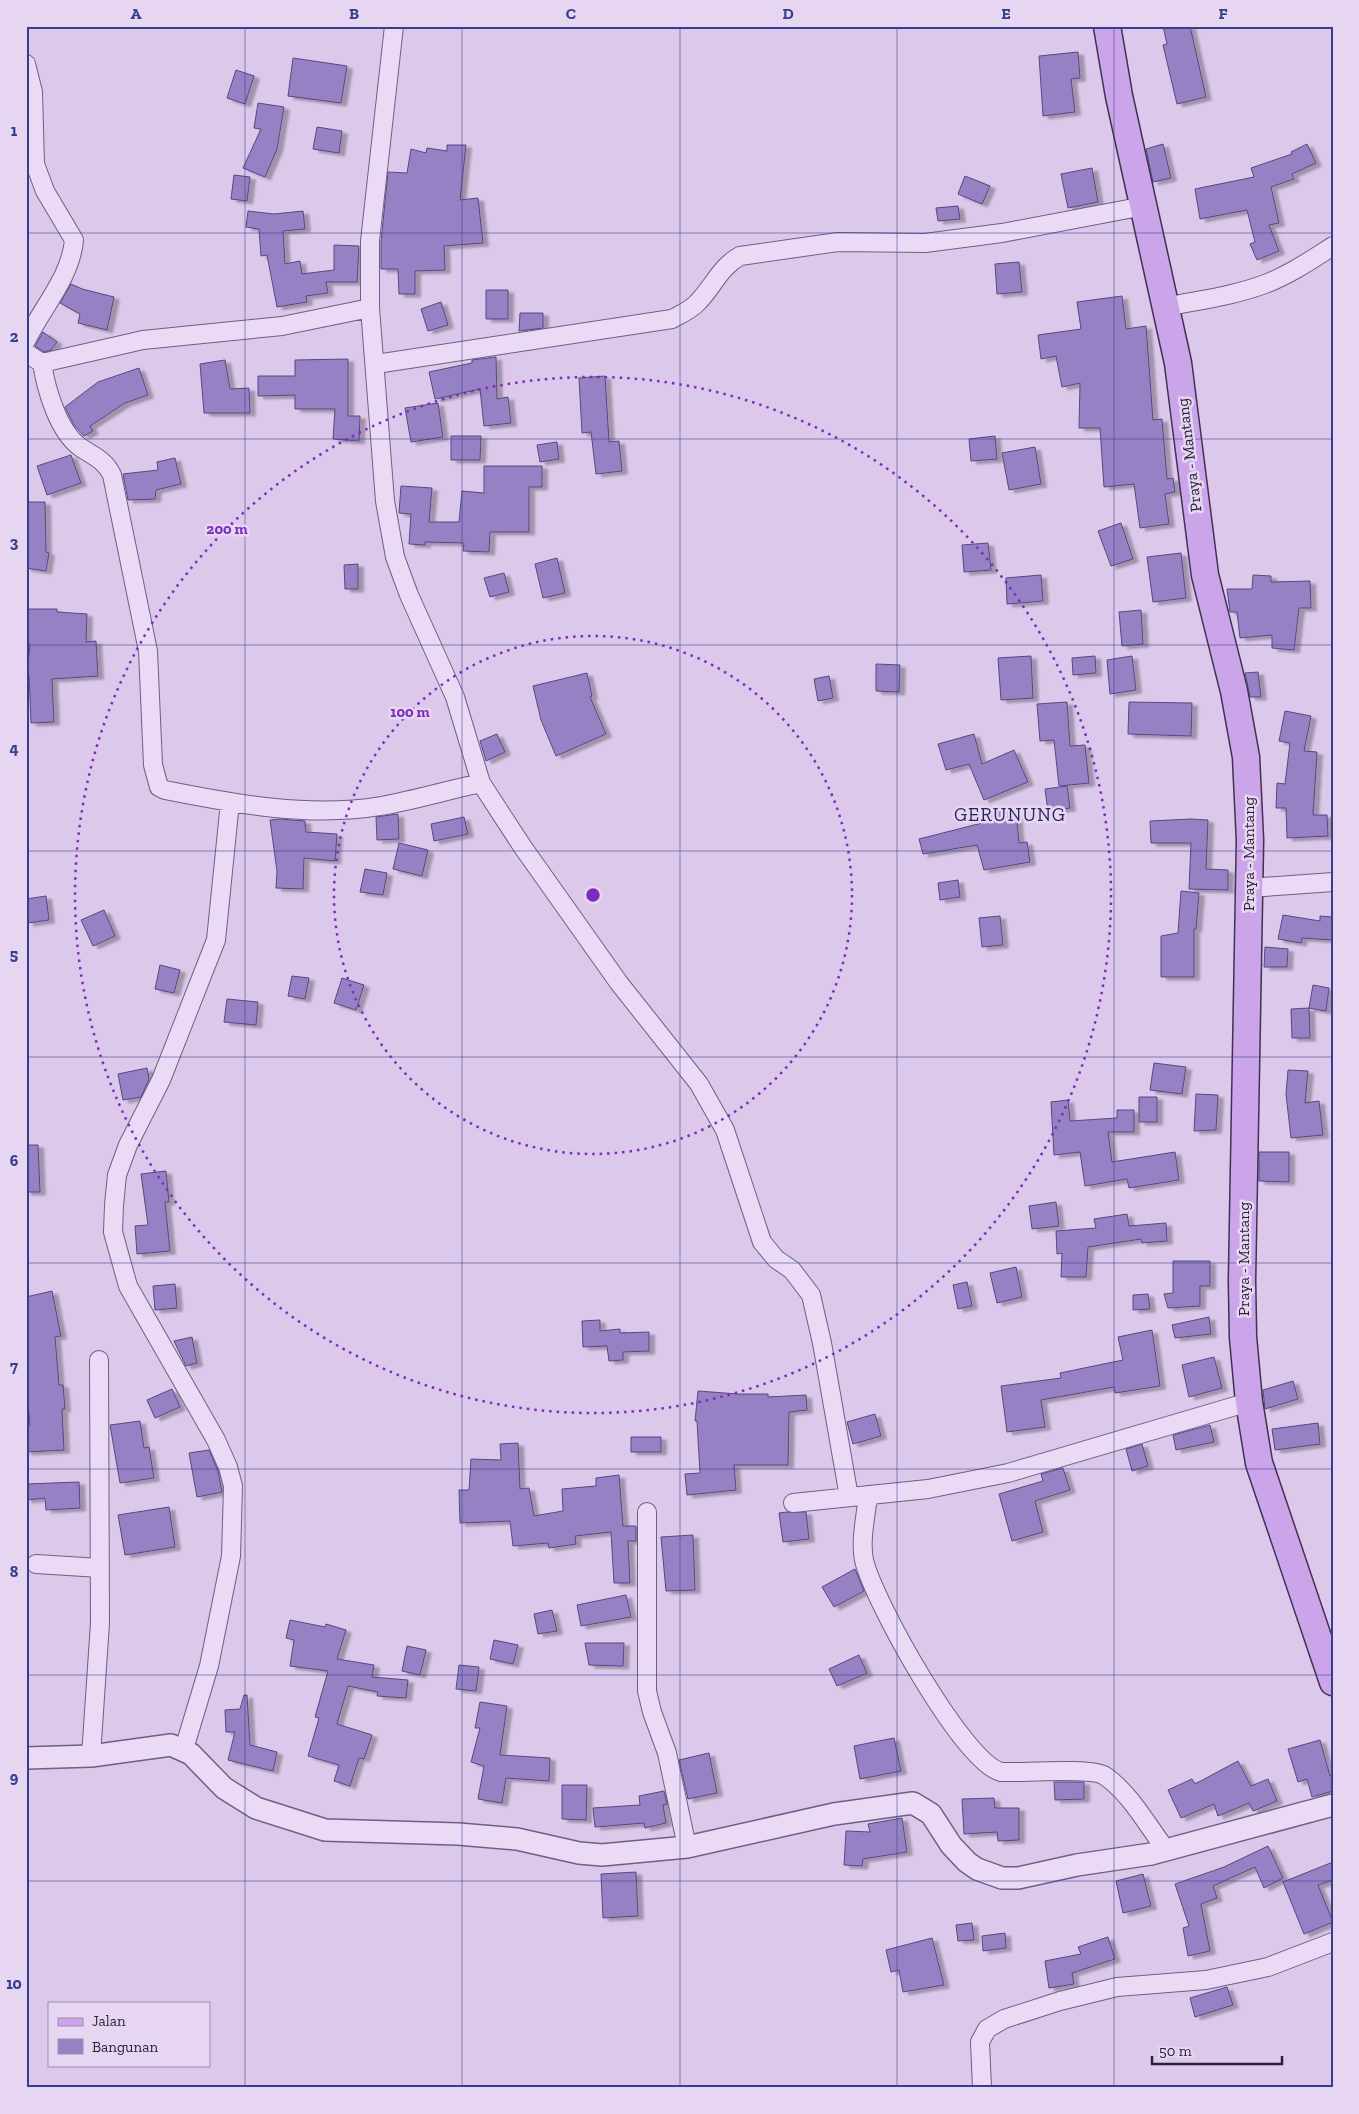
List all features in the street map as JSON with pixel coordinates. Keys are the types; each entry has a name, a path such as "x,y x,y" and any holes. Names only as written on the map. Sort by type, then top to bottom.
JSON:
{"main road":[{"name":"Praya - Mantang","path":"1107,26 1119,96 1178,363 1205,575 1234,691 1246,757 1250,814 1242,1282 1243,1337 1249,1402 1259,1463 1333,1682"}],"street":[{"path":"394,26 370,241 370,308 376,364 385,501 395,557 409,594 455,697 481,783 522,846 619,983 706,1096 725,1130 762,1242 776,1259 792,1270 811,1295 822,1343 849,1498"},
{"path":"26,64 33,92 35,164 45,191 74,240 72,254 63,274 26,341"},
{"path":"376,364 672,320 699,302 714,278 740,256 838,242 925,242 992,234 1088,219 1144,206"},
{"path":"1166,307 1240,292 1267,283 1298,268 1333,246"},
{"path":"26,353 42,363 143,340 282,326 370,308"},
{"path":"42,363 47,390 55,412 70,436 80,447 102,461 112,474 148,651 153,765 157,784 165,790 230,802 290,809 381,806 481,783"},
{"path":"184,1749 209,1666 231,1556 233,1486 228,1467 216,1440 128,1286 113,1232 114,1205 117,1175 128,1145 161,1080 216,940 230,802"},
{"path":"1249,888 1333,882"},
{"path":"92,1756 100,1568 99,1360"},
{"path":"793,1504 936,1487 1008,1473 1249,1402"},
{"path":"868,1495 863,1552 878,1594 920,1674 938,1702 980,1758 994,1770 1001,1772 1082,1771 1104,1774 1125,1795 1166,1850"},
{"path":"647,1512 647,1691 652,1712 667,1753 687,1847"},
{"path":"36,1564 100,1568"},
{"path":"26,1758 92,1756 171,1745 184,1749 197,1759 224,1788 256,1808 325,1830 458,1834 517,1839 579,1853 602,1855 687,1847 834,1814 913,1803 931,1814 951,1845 967,1862 977,1870 1002,1878 1018,1878 1166,1850 1333,1805"},
{"path":"982,2088 980,2042 987,2029 1004,2019 1060,2001 1117,1987 1206,1980 1268,1967 1333,1942"}],"building":[{"path":"1163,26 1190,26 1206,97 1177,104 1163,45 1167,44"},
{"path":"1078,52 1080,78 1071,79 1075,112 1043,116 1039,56"},
{"path":"293,58 347,66 341,103 288,96"},
{"path":"236,70 254,76 245,104 227,98"},
{"path":"258,103 284,107 277,149 265,177 243,168 261,129 254,128"},
{"path":"317,127 342,131 339,153 313,149"},
{"path":"1163,144 1171,178 1153,182 1146,149"},
{"path":"1307,144 1316,163 1292,174 1294,179 1271,187 1279,223 1269,225 1279,251 1257,260 1250,244 1255,242 1247,210 1200,219 1195,189 1254,177 1251,168 1292,154 1291,152"},
{"path":"447,145 466,145 460,200 478,198 483,243 444,246 445,270 415,271 415,294 399,294 398,269 381,269 381,242 388,172 407,173 411,149 426,153 427,148 447,151"},
{"path":"1092,168 1098,202 1068,208 1061,174"},
{"path":"234,175 250,177 247,201 231,199"},
{"path":"965,176 990,186 982,204 958,194"},
{"path":"958,206 960,219 938,221 936,208"},
{"path":"248,211 274,214 303,211 305,229 283,231 285,264 300,261 302,274 334,270 334,245 359,246 357,282 326,282 328,293 306,296 307,302 277,307 267,255 261,256 259,229 246,227"},
{"path":"1019,262 1022,292 997,294 995,264"},
{"path":"71,284 82,289 114,297 107,330 78,323 80,314 60,303"},
{"path":"486,290 508,290 508,319 486,319"},
{"path":"1122,296 1126,329 1146,326 1153,420 1162,419 1167,479 1173,478 1175,492 1165,494 1169,524 1140,528 1134,484 1104,487 1100,428 1079,428 1080,383 1062,387 1056,356 1041,359 1038,335 1081,329 1077,302"},
{"path":"441,302 448,325 428,331 421,309"},
{"path":"520,313 543,313 543,328 519,331"},
{"path":"43,332 57,342 51,350 44,352 35,346"},
{"path":"496,357 497,399 508,397 511,423 484,426 480,389 435,399 429,372 472,363 472,360"},
{"path":"348,359 348,416 360,416 359,441 333,439 335,409 295,409 295,395 258,396 258,376 295,376 295,360"},
{"path":"225,360 230,389 249,388 250,413 204,413 200,364"},
{"path":"139,368 148,395 125,403 90,426 93,431 84,436 74,425 65,407 98,382"},
{"path":"605,376 609,442 619,441 622,471 596,474 591,432 582,433 579,378"},
{"path":"438,403 443,437 411,442 405,408"},
{"path":"451,436 481,436 480,460 451,460"},
{"path":"995,436 997,459 971,461 969,439"},
{"path":"557,442 559,459 540,462 537,445"},
{"path":"1035,447 1041,484 1009,490 1002,453"},
{"path":"71,455 81,483 47,495 37,466"},
{"path":"175,458 181,484 156,490 155,499 128,500 123,474 158,470 157,462"},
{"path":"484,466 542,466 542,487 529,487 529,532 490,532 489,552 463,551 464,543 425,542 425,545 409,544 411,514 399,513 401,486 432,488 429,522 459,522 462,491 484,493"},
{"path":"26,502 45,502 46,552 49,553 46,571 26,568"},
{"path":"1121,523 1133,559 1111,566 1098,531"},
{"path":"988,543 991,570 964,572 962,545"},
{"path":"1181,553 1186,598 1153,602 1147,557"},
{"path":"557,558 565,593 543,598 535,564"},
{"path":"358,564 358,589 345,589 344,565"},
{"path":"504,573 509,592 490,597 484,578"},
{"path":"1041,575 1043,601 1007,604 1006,578"},
{"path":"1253,575 1271,576 1271,582 1310,581 1311,608 1299,608 1294,650 1272,648 1272,635 1240,638 1237,612 1230,612 1227,589 1252,589"},
{"path":"26,609 57,609 57,612 87,614 86,642 96,641 98,676 52,679 54,722 31,723 29,675 27,675 30,644 26,644"},
{"path":"1141,610 1143,644 1122,646 1119,612"},
{"path":"1031,656 1033,698 1001,700 998,658"},
{"path":"1095,656 1096,673 1073,675 1072,658"},
{"path":"1132,656 1136,690 1110,694 1107,660"},
{"path":"876,664 900,665 899,692 876,691"},
{"path":"1258,672 1261,697 1250,697 1245,673"},
{"path":"587,673 592,696 590,697 606,734 556,756 541,720 533,686"},
{"path":"829,676 833,698 818,701 814,679"},
{"path":"1067,702 1070,746 1085,745 1089,783 1059,786 1054,740 1040,741 1037,704"},
{"path":"1129,702 1192,703 1191,736 1128,734"},
{"path":"1285,711 1311,716 1304,751 1317,752 1313,815 1327,815 1328,836 1287,838 1286,808 1276,808 1277,783 1285,784 1290,743 1279,741"},
{"path":"497,734 505,752 486,761 480,741"},
{"path":"974,734 982,764 1014,750 1028,782 984,800 969,764 946,770 938,744"},
{"path":"1067,786 1070,808 1048,811 1045,789"},
{"path":"1016,810 1019,843 1027,842 1030,862 984,870 977,845 923,854 919,839 986,822 986,812"},
{"path":"398,814 399,839 377,840 376,817"},
{"path":"464,817 468,834 434,841 431,824"},
{"path":"270,820 305,821 306,832 337,834 335,861 304,858 303,889 276,888 277,871"},
{"path":"1208,820 1206,869 1228,870 1228,890 1189,889 1191,843 1151,843 1150,821"},
{"path":"399,843 428,850 422,876 393,869"},
{"path":"365,869 387,873 383,895 360,892"},
{"path":"958,880 960,897 940,900 938,883"},
{"path":"1181,891 1199,893 1196,929 1194,929 1194,977 1161,977 1161,936 1178,933"},
{"path":"46,896 49,920 28,923 26,899"},
{"path":"104,910 115,936 93,946 81,920"},
{"path":"1283,915 1320,921 1320,916 1333,917 1333,940 1302,938 1301,943 1278,939"},
{"path":"1000,916 1003,945 982,947 979,918"},
{"path":"1265,947 1288,949 1287,967 1264,967"},
{"path":"160,965 180,970 174,993 155,989"},
{"path":"292,976 309,978 305,999 288,996"},
{"path":"342,978 364,985 356,1010 334,1003"},
{"path":"1313,985 1329,988 1326,1011 1309,1008"},
{"path":"227,999 258,1002 256,1025 224,1022"},
{"path":"1309,1008 1310,1038 1292,1038 1291,1009"},
{"path":"1154,1063 1186,1067 1182,1094 1150,1090"},
{"path":"147,1068 149,1079 141,1097 123,1100 118,1074"},
{"path":"1288,1070 1308,1071 1305,1103 1319,1101 1323,1135 1291,1138 1286,1094"},
{"path":"1196,1094 1218,1095 1216,1130 1194,1131"},
{"path":"1139,1097 1157,1097 1157,1122 1139,1122"},
{"path":"1068,1100 1070,1121 1117,1118 1117,1110 1134,1110 1134,1132 1108,1132 1112,1162 1175,1152 1179,1180 1129,1188 1127,1179 1085,1186 1080,1152 1054,1155 1051,1102"},
{"path":"26,1145 38,1145 40,1192 26,1192"},
{"path":"1259,1152 1289,1152 1289,1182 1259,1181"},
{"path":"166,1171 169,1202 165,1202 170,1251 137,1254 135,1226 148,1225 141,1174"},
{"path":"1056,1202 1059,1226 1032,1229 1029,1206"},
{"path":"1127,1214 1129,1226 1166,1223 1167,1241 1142,1243 1141,1239 1088,1247 1086,1277 1061,1277 1062,1253 1057,1254 1056,1231 1096,1228 1094,1219"},
{"path":"1173,1261 1210,1261 1210,1286 1200,1286 1200,1306 1168,1308 1164,1294 1173,1293"},
{"path":"1016,1267 1022,1297 997,1303 990,1273"},
{"path":"967,1282 972,1306 958,1309 953,1285"},
{"path":"175,1284 177,1308 155,1310 153,1286"},
{"path":"52,1291 61,1336 55,1337 59,1385 63,1385 65,1409 62,1409 64,1450 26,1452 26,1426 30,1426 26,1379 26,1297"},
{"path":"1148,1294 1150,1309 1133,1310 1133,1295"},
{"path":"1209,1317 1211,1334 1175,1338 1172,1325"},
{"path":"600,1320 600,1331 620,1329 620,1333 649,1332 649,1351 623,1352 623,1360 609,1361 607,1346 583,1347 582,1321"},
{"path":"1152,1330 1160,1386 1115,1393 1114,1387 1041,1400 1045,1427 1007,1432 1001,1386 1061,1378 1060,1373 1123,1360 1118,1337"},
{"path":"192,1337 197,1363 186,1366 174,1341"},
{"path":"1214,1357 1222,1388 1189,1397 1182,1365"},
{"path":"1293,1381 1298,1399 1265,1409 1263,1390"},
{"path":"172,1389 180,1407 155,1418 147,1400"},
{"path":"698,1391 768,1394 768,1397 806,1395 807,1410 789,1412 788,1465 734,1465 736,1490 687,1495 685,1474 700,1473 697,1421 695,1421"},
{"path":"875,1414 881,1436 853,1444 847,1422"},
{"path":"140,1421 144,1448 149,1447 154,1478 120,1483 110,1425"},
{"path":"1318,1423 1320,1444 1275,1450 1272,1429"},
{"path":"1210,1425 1214,1442 1176,1450 1173,1435"},
{"path":"631,1437 661,1437 661,1452 631,1452"},
{"path":"518,1443 520,1489 529,1488 534,1516 563,1511 562,1489 596,1486 596,1478 619,1475 623,1526 636,1526 636,1541 628,1541 630,1583 614,1583 611,1532 575,1536 576,1544 549,1548 548,1543 513,1546 510,1521 460,1523 459,1490 469,1490 471,1459 501,1460 500,1444"},
{"path":"1142,1444 1148,1466 1132,1471 1126,1449"},
{"path":"209,1450 218,1471 222,1492 197,1497 189,1453"},
{"path":"1063,1468 1070,1490 1035,1501 1043,1532 1012,1541 999,1494 1043,1481 1041,1474"},
{"path":"79,1482 80,1508 46,1510 45,1498 26,1500 26,1484"},
{"path":"169,1507 175,1547 125,1555 118,1515"},
{"path":"806,1512 809,1539 783,1542 779,1513"},
{"path":"693,1535 695,1590 666,1591 661,1537"},
{"path":"855,1569 864,1591 834,1607 822,1587"},
{"path":"626,1595 631,1617 581,1626 577,1605"},
{"path":"552,1610 557,1631 538,1634 534,1614"},
{"path":"290,1620 325,1627 326,1624 346,1630 337,1659 374,1665 372,1677 408,1680 406,1698 377,1696 378,1692 348,1686 337,1724 372,1735 364,1759 359,1758 350,1786 334,1781 339,1765 308,1756 319,1718 315,1717 328,1671 290,1666 294,1640 286,1638"},
{"path":"494,1640 518,1645 513,1664 490,1659"},
{"path":"585,1643 624,1643 623,1666 589,1665"},
{"path":"407,1646 426,1650 420,1675 402,1671"},
{"path":"859,1655 867,1673 837,1686 829,1669"},
{"path":"459,1665 479,1667 476,1691 456,1689"},
{"path":"244,1695 247,1695 250,1745 277,1752 273,1771 228,1760 235,1732 226,1732 225,1710 240,1709"},
{"path":"480,1702 507,1706 500,1755 550,1758 549,1781 506,1778 502,1803 478,1799 484,1766 471,1762 480,1728 475,1728"},
{"path":"894,1738 901,1771 860,1779 854,1746"},
{"path":"1320,1740 1330,1776 1333,1775 1333,1791 1312,1797 1307,1779 1298,1782 1288,1749"},
{"path":"709,1753 717,1793 688,1799 679,1760"},
{"path":"1238,1761 1251,1786 1268,1779 1277,1801 1253,1811 1249,1803 1218,1816 1214,1804 1181,1818 1168,1790 1192,1779 1195,1784"},
{"path":"1054,1782 1084,1782 1084,1799 1055,1800"},
{"path":"562,1785 587,1785 586,1820 562,1819"},
{"path":"664,1791 667,1804 663,1805 666,1823 645,1828 644,1823 595,1827 593,1808 640,1805 639,1796"},
{"path":"994,1798 995,1808 1019,1808 1019,1840 998,1841 997,1832 964,1834 962,1799"},
{"path":"902,1818 907,1852 863,1859 862,1866 844,1865 846,1831 870,1832 868,1824"},
{"path":"1268,1846 1283,1878 1264,1888 1255,1867 1213,1886 1217,1898 1201,1904 1210,1951 1188,1956 1183,1928 1189,1926 1175,1884 1224,1867"},
{"path":"1333,1862 1333,1880 1318,1885 1333,1922 1304,1934 1283,1882"},
{"path":"636,1872 638,1916 603,1918 601,1874"},
{"path":"1143,1874 1151,1906 1123,1913 1116,1881"},
{"path":"972,1923 974,1940 958,1941 956,1925"},
{"path":"1005,1933 1006,1948 983,1951 982,1936"},
{"path":"1108,1937 1115,1959 1072,1973 1074,1984 1049,1988 1045,1961 1081,1954 1078,1947"},
{"path":"932,1938 944,1985 903,1992 899,1970 891,1972 886,1950"},
{"path":"1227,1987 1233,2005 1195,2017 1190,1998"}],"district":[{"name":"GERUNUNG","path":"1010,814"}]}
